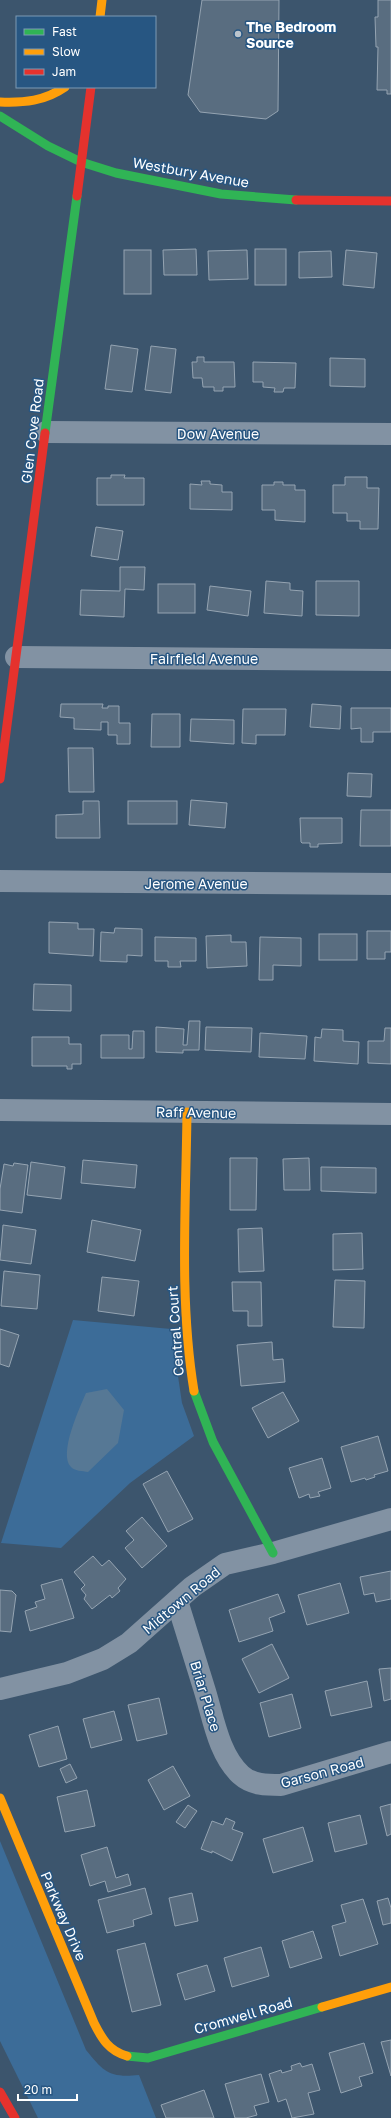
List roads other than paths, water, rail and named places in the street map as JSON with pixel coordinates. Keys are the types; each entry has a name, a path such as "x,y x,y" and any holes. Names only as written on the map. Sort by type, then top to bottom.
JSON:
{"main road":[{"path":"100,16 102,0"},
{"path":"0,102 27,103 54,96 64,88"},
{"name":"Glen Cove Road","path":"0,779 91,88"},
{"name":"Westbury Avenue","path":"0,116 48,146 81,162 116,173 221,194 294,200 391,201"},
{"name":"Central Court","path":"187,1112 186,1304 188,1356 194,1392 212,1442 273,1553"},
{"name":"Parkway Drive","path":"0,1798 94,2023 105,2044"},
{"name":"Cromwell Road","path":"105,2044 127,2058 148,2058 391,1987"},
{"path":"0,2088 15,2118"}],"street":[{"name":"Dow Avenue","path":"46,432 391,434"},
{"name":"Fairfield Avenue","path":"16,657 391,660"},
{"name":"Jerome Avenue","path":"0,882 391,884"},
{"name":"Raff Avenue","path":"0,1110 391,1114"},
{"name":"Midtown Road","path":"0,1689 67,1673 103,1659 130,1643 177,1601 225,1564 273,1553 391,1519"},
{"name":"Briar Place","path":"177,1601 219,1737 230,1762 241,1775 252,1782"},
{"name":"Garson Road","path":"252,1782 264,1786 281,1785 391,1752"}],"place":[{"name":"The Bedroom Source","path":"238,34"}]}
